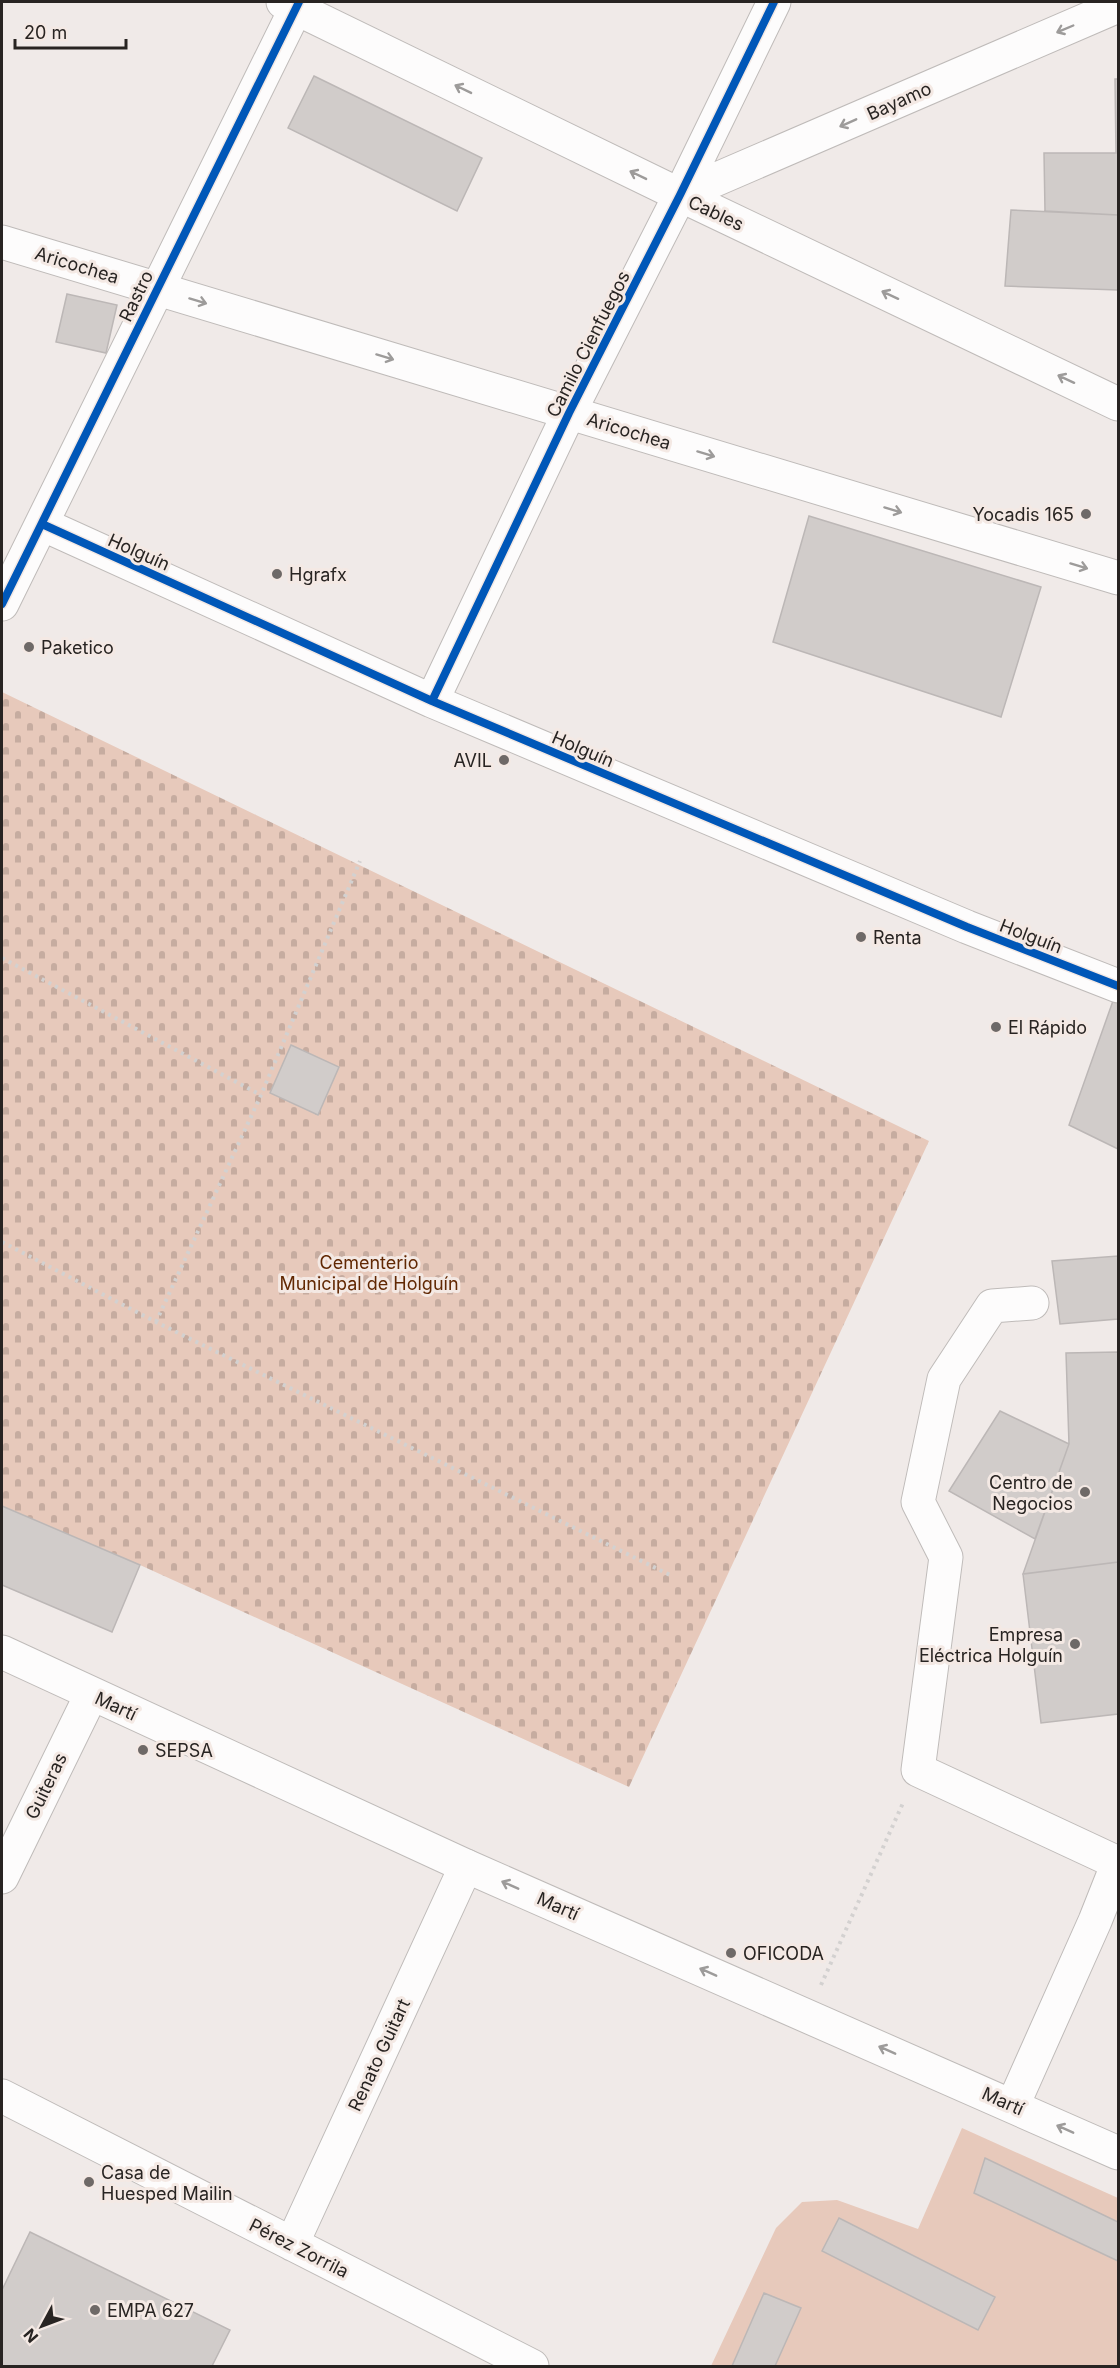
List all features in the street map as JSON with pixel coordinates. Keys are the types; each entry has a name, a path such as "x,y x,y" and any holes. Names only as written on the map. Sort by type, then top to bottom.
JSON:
{"street":[{"name":"Camilo Cienfuegos","path":"432,701 569,412 680,195 774,2"},
{"name":"Cables","path":"293,4 680,195 1119,404"},
{"name":"Rastro","path":"2,603 293,4"},
{"name":"Bayamo","path":"680,195 1119,6"},
{"name":"Aricochea","path":"2,242 1119,578"},
{"name":"Holguín","path":"42,524 432,701 967,927 1119,986"},
{"path":"1013,2105 1095,1921 1118,1863 918,1770 946,1557 918,1502 944,1379 992,1306 1032,1303"},
{"name":"Martí","path":"2,1652 466,1866 1119,2153"},
{"name":"Guiteras","path":"2,1877 92,1695"},
{"name":"Renato Guitart","path":"292,2244 466,1866"},
{"name":"Pérez Zorrila","path":"2,2096 532,2367"}],"path":[{"path":"156,1322 261,1095 360,861"},
{"path":"2,958 261,1095"},
{"path":"2,1242 156,1322 672,1576"},
{"path":"807,2016 918,1770"}],"green space":[{"name":"Cementerio Municipal de Holguín","path":"2,692 929,1141 629,1787 140,1565 2,1506"},
{"path":"962,2128 1118,2198 1118,2366 711,2366 776,2228 802,2202 837,2200 918,2229"}],"building":[{"path":"314,76 482,158 457,211 288,128"},
{"path":"1115,79 1118,79 1118,215 1045,211 1044,153 1116,153"},
{"path":"1011,210 1118,215 1118,290 1005,286"},
{"path":"67,294 117,305 106,353 56,342"},
{"path":"809,516 1041,587 1001,717 773,642"},
{"path":"1114,998 1118,1000 1118,1149 1069,1125"},
{"path":"291,1045 339,1067 318,1115 270,1093"},
{"path":"1118,1256 1118,1319 1060,1324 1052,1261"},
{"name":"Centro de Negocios","path":"1118,1352 1118,1562 1023,1574 1069,1444 1066,1353"},
{"path":"1000,1411 1069,1444 1035,1539 949,1491"},
{"path":"2,1506 140,1565 112,1632 2,1585"},
{"name":"Empresa Eléctrica Holguín","path":"1118,1562 1118,1714 1041,1723 1023,1574"},
{"path":"985,2158 1118,2222 1118,2261 974,2193"},
{"path":"839,2218 995,2297 978,2330 822,2251"},
{"name":"EMPA 627","path":"30,2232 230,2330 212,2366 2,2366 2,2290"},
{"path":"764,2293 801,2308 775,2366 732,2366"}],"cycle path":[{"path":"2,604 299,2"},
{"path":"432,701 569,413 680,195 774,2"},
{"path":"42,524 432,701 967,927 1118,986"}],"place":[{"name":"Yocadis 165","path":"1086,514"},
{"name":"Hgrafx","path":"277,574"},
{"name":"Paketico","path":"29,647"},
{"name":"AVIL","path":"504,760"},
{"name":"Renta","path":"861,937"},
{"name":"El Rápido","path":"996,1027"},
{"name":"Centro de Negocios","path":"1085,1492"},
{"name":"Empresa Eléctrica Holguín","path":"1075,1644"},
{"name":"SEPSA","path":"143,1750"},
{"name":"OFICODA","path":"731,1953"},
{"name":"Casa de Huesped Mailin","path":"89,2182"},
{"name":"EMPA 627","path":"95,2310"}]}
